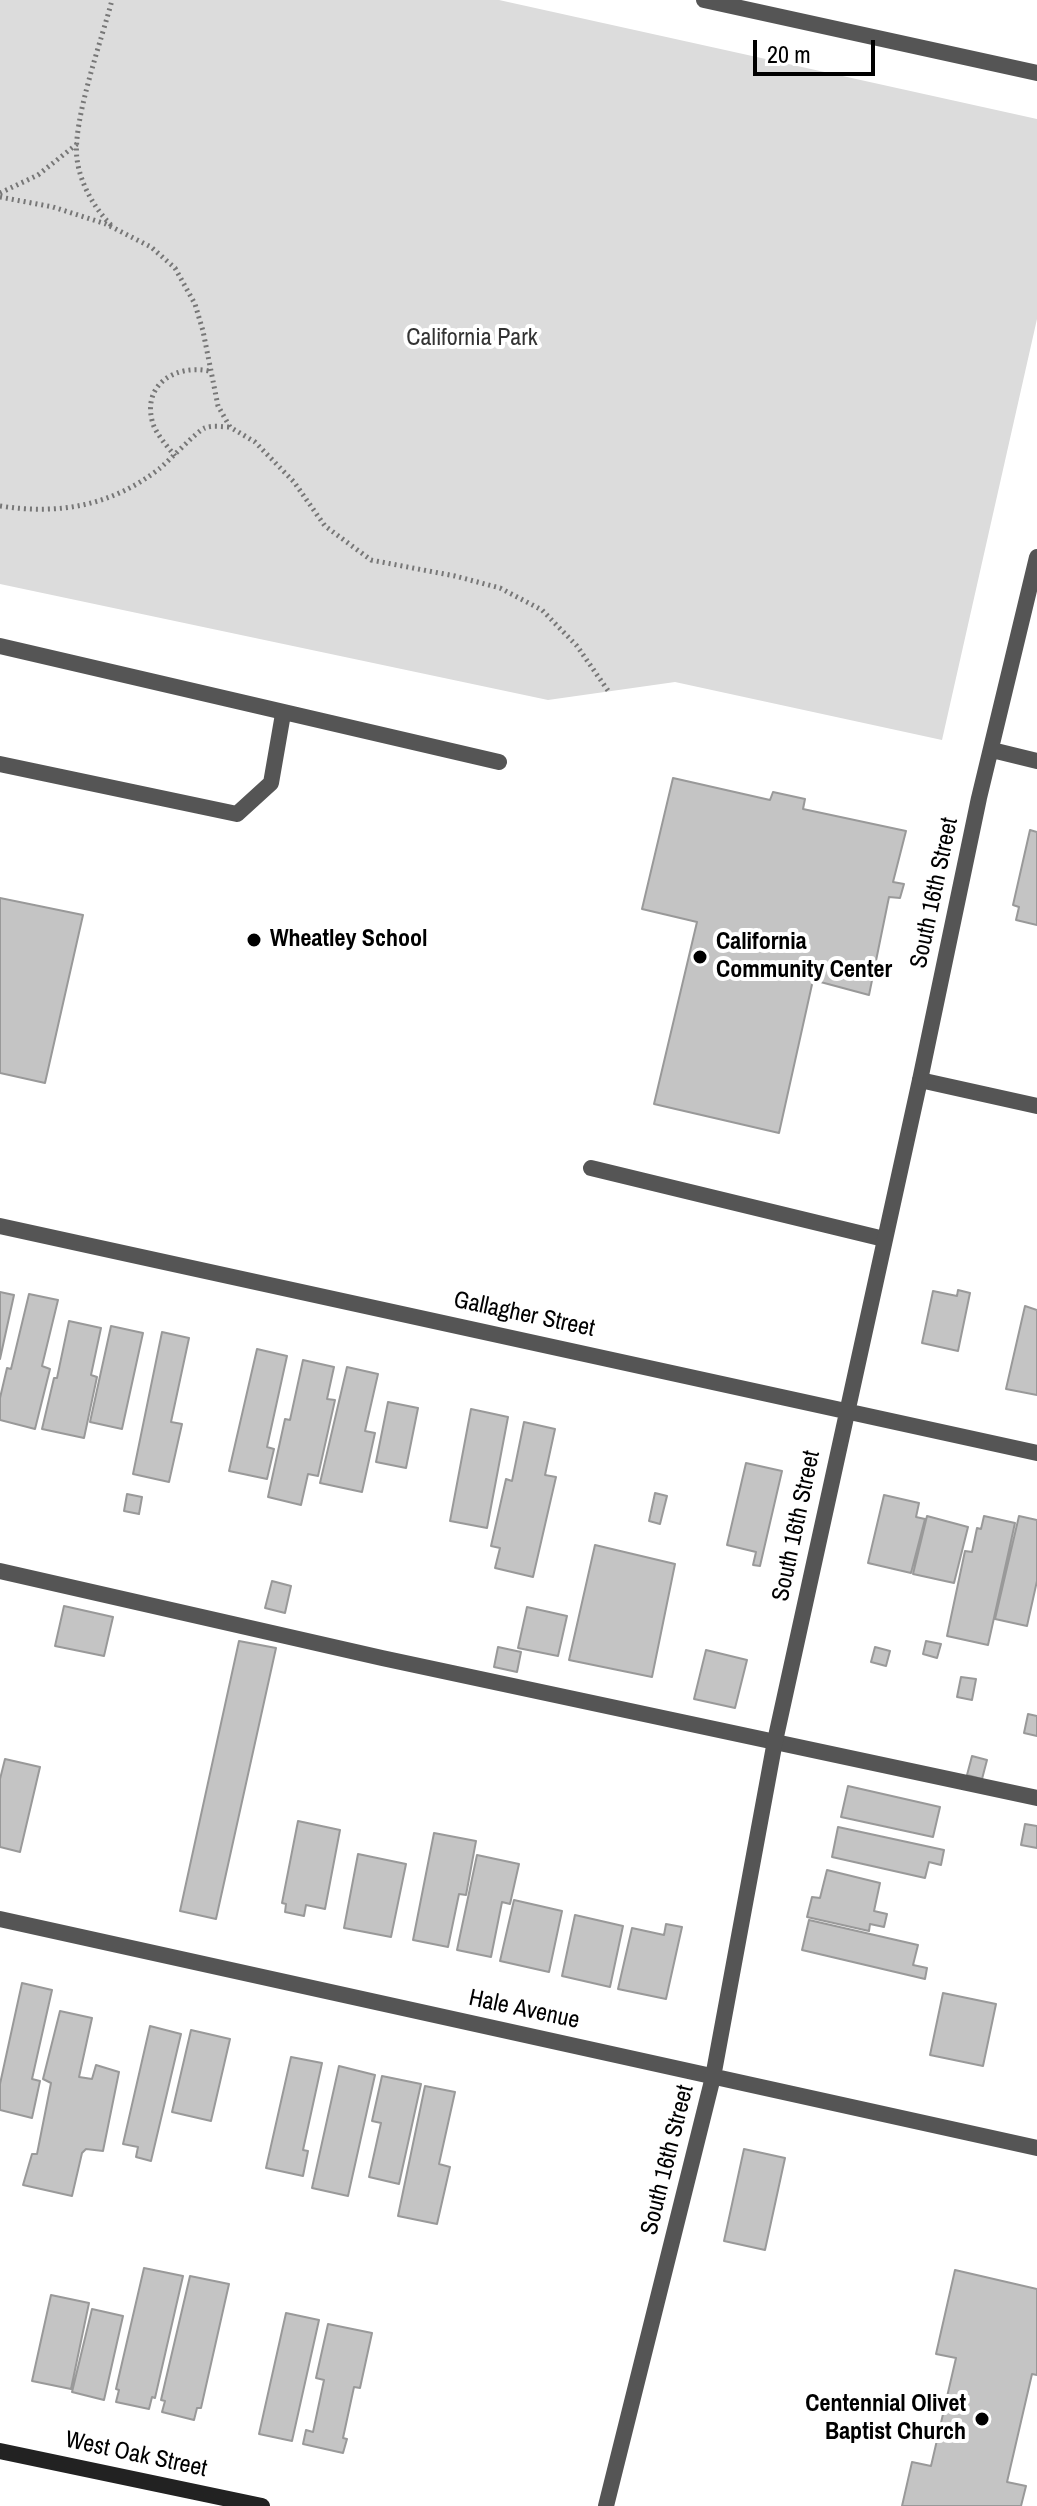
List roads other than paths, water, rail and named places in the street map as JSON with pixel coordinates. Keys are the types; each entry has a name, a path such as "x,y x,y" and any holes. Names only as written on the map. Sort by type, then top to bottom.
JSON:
{"main road":[{"name":"West Oak Street","path":"0,2451 262,2506"}],"street":[{"path":"704,0 1037,73"},
{"name":"South 16th Street","path":"606,2506 713,2077 775,1741 979,798 1037,557"},
{"path":"0,646 499,762"},
{"path":"0,764 237,814 271,783 283,714"},
{"path":"992,750 1037,761"},
{"path":"920,1080 1037,1106"},
{"path":"591,1168 884,1239"},
{"name":"Gallagher Street","path":"0,1226 1037,1453"},
{"path":"0,1571 382,1658 1037,1798"},
{"name":"Hale Avenue","path":"0,1919 1037,2148"}],"place":[{"name":"Wheatley School","path":"254,940"},
{"name":"California Community Center","path":"700,957"},
{"name":"Centennial Olivet Baptist Church","path":"982,2419"}],"park label":[{"name":"California Park","path":"472,339"}]}
